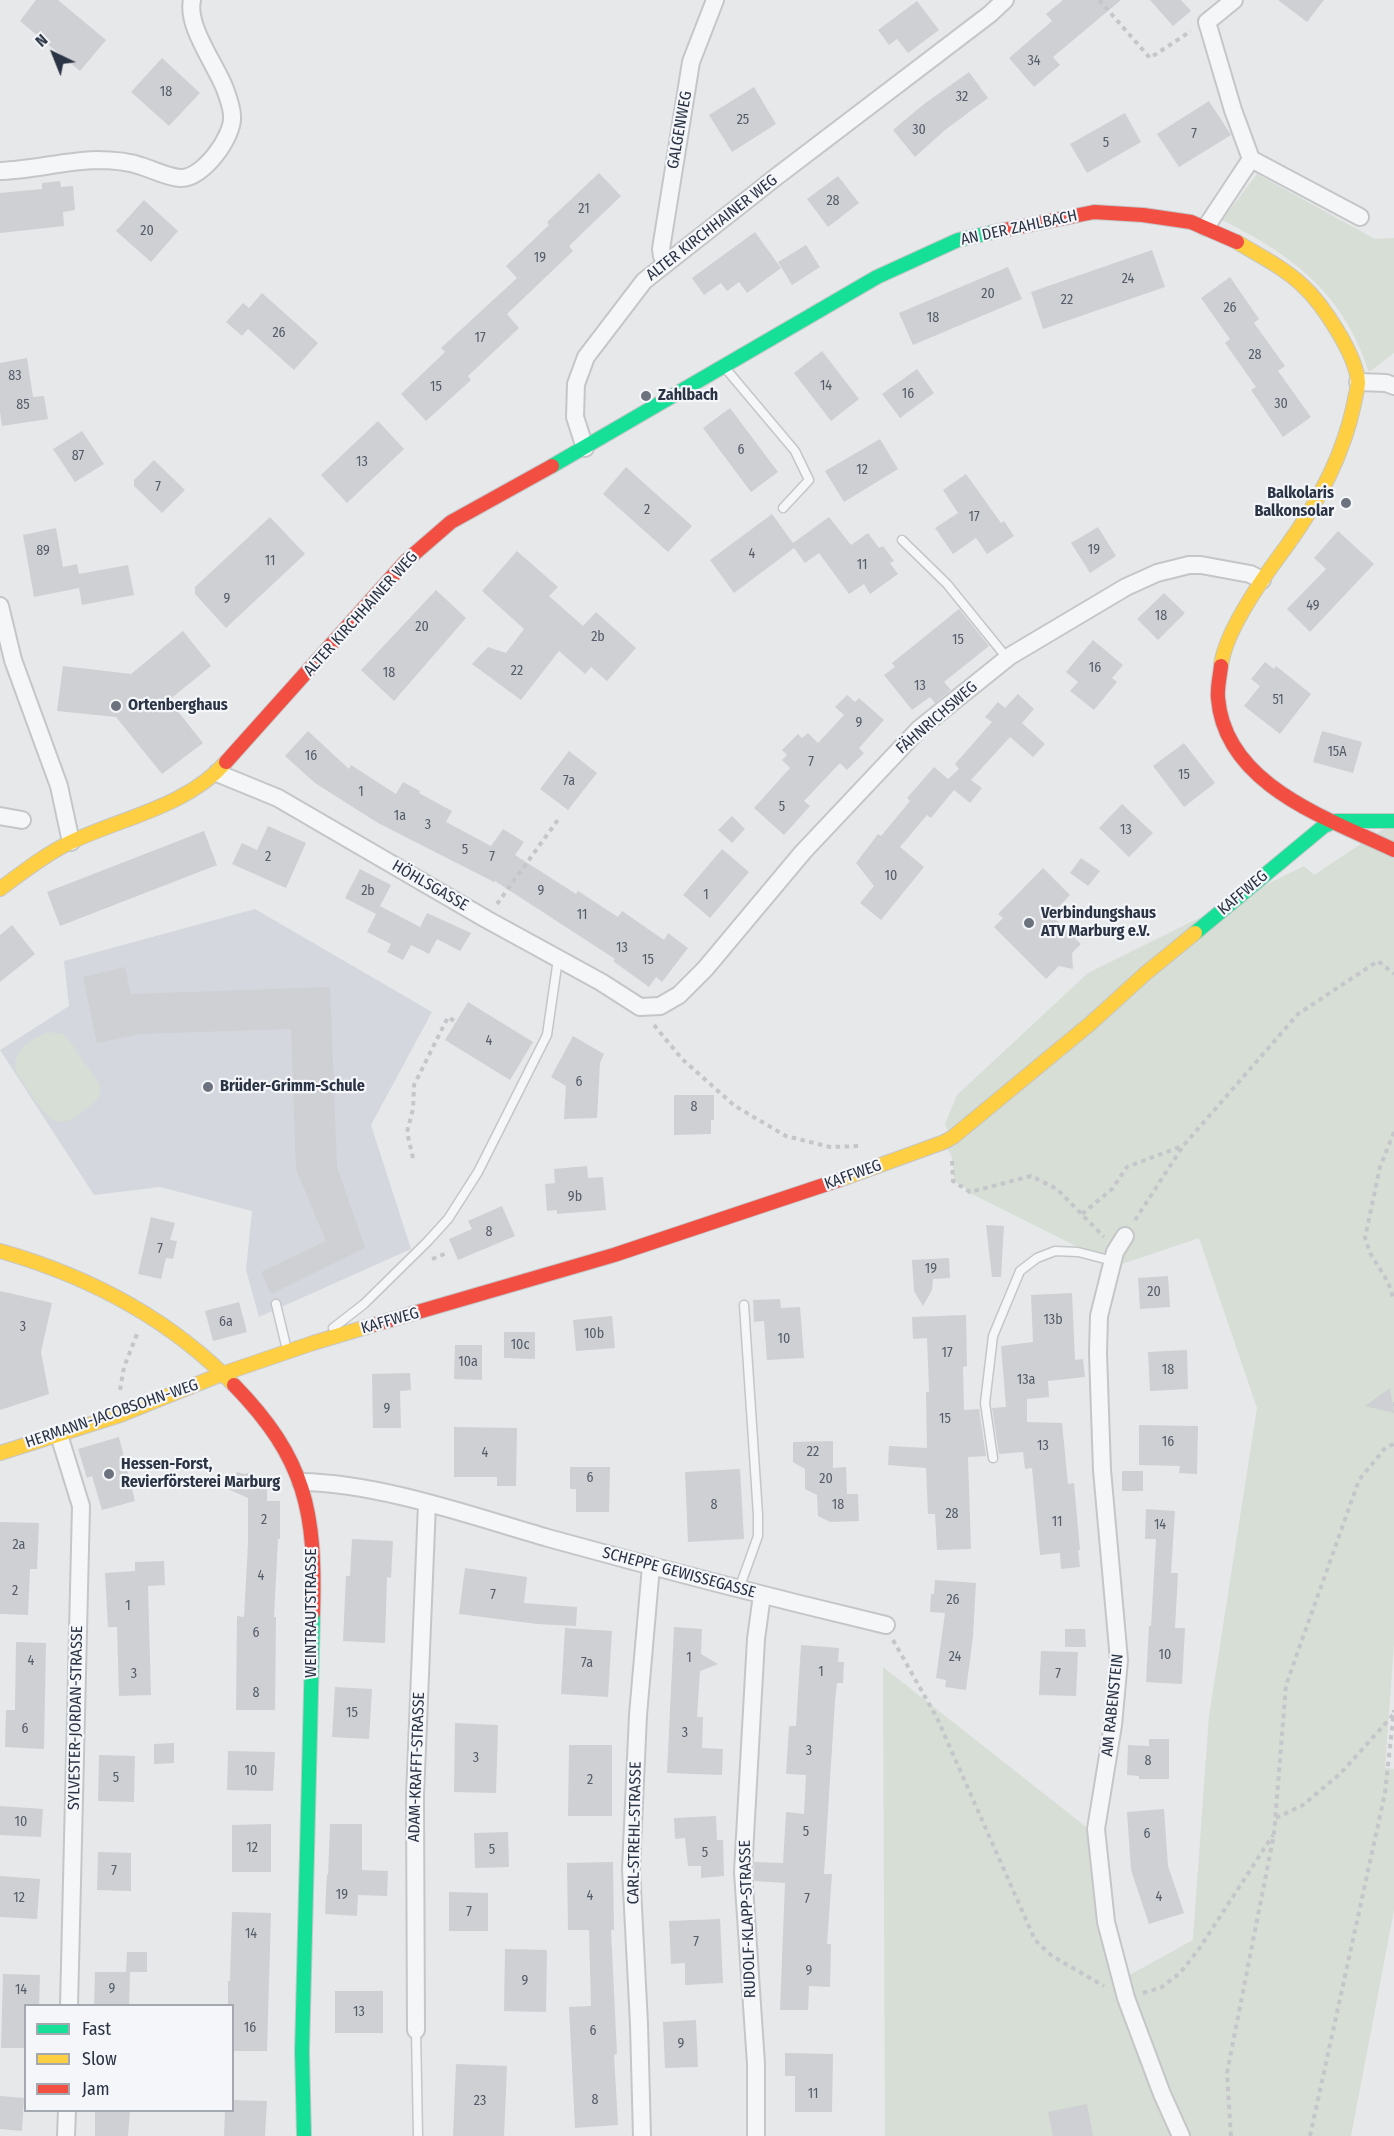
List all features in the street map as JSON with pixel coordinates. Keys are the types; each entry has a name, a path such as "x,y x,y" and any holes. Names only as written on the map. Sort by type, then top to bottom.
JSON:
{"street":[{"path":"0,171 19,171 94,160 116,160 182,179 198,172 225,142 232,116 225,89 195,23 192,0"},
{"name":"GALGENWEG","path":"666,262 661,249 691,62 715,0"},
{"name":"ALTER KIRCHHAINER WEG","path":"0,889 51,852 178,799 217,773 406,561 451,522 585,448 575,417 576,384 586,357 644,281 931,61 1005,0"},
{"path":"1234,0 1208,21 1233,110 1251,159 1360,217"},
{"path":"1206,227 1251,159"},
{"name":"AN DER ZAHLBACH","path":"585,448 878,277 958,240 1049,219 1094,212 1143,214 1206,227 1222,233 1259,254 1301,284 1325,310 1350,356 1358,382"},
{"path":"1394,386 1386,383 1358,382 1346,437 1323,490 1262,580 1235,627 1218,677 1218,697 1224,727 1243,760 1262,780 1299,804 1394,850"},
{"name":"FÄHNRICHSWEG","path":"646,1007 660,1006 679,995 705,969 803,852 919,729 1007,658 1126,587 1157,573 1188,565 1201,565 1250,574 1262,580"},
{"path":"0,606 13,660 59,786 71,842"},
{"name":"HÖHLSGASSE","path":"217,773 278,798 486,919 646,1007"},
{"path":"0,816 22,820"},
{"path":"1336,821 1394,821"},
{"name":"KAFFWEG","path":"222,1374 313,1343 614,1255 796,1196 944,1142 954,1137 1020,1083 1146,973 1324,826 1336,821"},
{"name":"AM RABENSTEIN","path":"1125,1236 1114,1257 1099,1316 1102,1470 1119,1660 1113,1725 1096,1829 1106,1922 1126,1998 1162,2094 1181,2136"},
{"name":"WEINTRAUTSTRASSE","path":"0,1251 88,1283 119,1298 171,1332 245,1396 270,1426 289,1456 301,1482 311,1537 314,1593 302,2051 304,2136"},
{"name":"HERMANN-JACOBSOHN-WEG","path":"0,1453 120,1415 222,1374"},
{"name":"SYLVESTER-JORDAN-STRASSE","path":"59,1435 81,1506 69,2004"},
{"name":"SCHEPPE GEWISSEGASSE","path":"301,1482 340,1484 427,1504 739,1590 886,1626"},
{"name":"ADAM-KRAFFT-STRASSE","path":"416,2030 415,1796 427,1504"},
{"name":"CARL-STREHL-STRASSE","path":"642,2136 631,1869 638,1715 651,1566"},
{"name":"RUDOLF-KLAPP-STRASSE","path":"756,2136 756,2064 743,1872 755,1663 762,1595"},
{"path":"66,2136 67,2112"}],"lane":[{"path":"724,367 795,451 809,480 783,507"},
{"path":"902,540 947,584 1007,658"},
{"path":"313,1343 364,1304 409,1261 448,1219 478,1172 547,1035 558,959"},
{"path":"993,1458 985,1403 993,1336 1020,1271 1036,1258 1055,1251 1114,1257"},
{"path":"276,1304 287,1352"},
{"path":"739,1590 758,1536 744,1305"},
{"path":"416,2030 418,2136"}],"path":[{"path":"1099,0 1150,58 1208,21"},
{"path":"486,919 560,817"},
{"path":"1125,1236 1183,1146 1298,1014 1378,961 1394,974"},
{"path":"646,1007 682,1059 735,1106 786,1136 830,1147 864,1146"},
{"path":"413,1158 407,1132 413,1109 414,1085 448,1017 456,1022"},
{"path":"1394,1132 1380,1167 1365,1238 1370,1253 1388,1282 1394,1300"},
{"path":"944,1142 952,1157 953,1181 970,1192 1031,1176 1057,1189 1101,1233 1114,1257"},
{"path":"1082,1214 1112,1189 1127,1167 1183,1146"},
{"path":"120,1415 119,1396 124,1367 134,1341"},
{"path":"1231,2136 1227,2073 1274,1834 1286,1685 1359,1480 1386,1447 1394,1443"},
{"path":"886,1626 937,1718 1035,1940 1052,1956 1096,1982"},
{"path":"1275,1818 1303,1805 1341,1773 1394,1712"},
{"path":"1310,2136 1385,1793 1394,1712"},
{"path":"1162,1987 1180,1973 1199,1949 1274,1834"}],"shaded area":[{"path":"1257,174 1375,239 1394,238 1394,353 1369,372 1345,320 1313,280 1271,248 1222,220"},
{"path":"1394,822 1394,1644 1385,1768 1394,1769 1394,1910 1351,2136 885,2136 883,1667 1090,1830 1126,1977 1193,1940 1209,1716 1257,1408 1199,1238 1116,1266 970,1193 954,1181 952,1157 944,1142 949,1133 945,1124 957,1095 1088,973 1304,866 1314,875"},
{"name":"Brüder-Grimm-Schule","path":"255,909 432,1012 371,1125 411,1249 259,1317 246,1270 252,1211 160,1187 94,1195 0,1050 69,1006 64,961"},
{"path":"48,1032 63,1034 69,1040 100,1085 96,1101 65,1122 52,1119 41,1108 17,1074 16,1060 19,1053 28,1043"}],"building":[{"path":"36,0 58,0 106,40 80,71 20,21"},
{"path":"1063,0 1121,0 1053,57 1060,65 1034,87 1009,58 1052,21 1046,14"},
{"path":"1150,0 1181,0 1191,11 1173,26"},
{"path":"1278,0 1324,0 1307,22"},
{"path":"917,1 939,30 908,53 897,39 889,45 878,30"},
{"path":"162,58 200,93 169,126 131,92"},
{"path":"969,72 988,98 945,130 915,157 893,130 924,104"},
{"path":"754,87 776,124 732,152 709,115"},
{"path":"1209,101 1231,135 1179,167 1157,134"},
{"path":"1125,113 1141,142 1087,173 1070,144"},
{"path":"599,173 621,196 569,246 573,251 507,314 519,328 468,376 471,380 426,421 401,394 445,352 441,348 517,278 506,266 549,225 547,222"},
{"path":"838,176 859,203 828,227 807,199"},
{"path":"60,181 61,187 73,186 75,210 63,212 64,226 0,233 0,193 42,189 42,183"},
{"path":"144,200 178,231 151,262 116,231"},
{"path":"755,232 781,268 747,293 739,282 727,291 721,283 704,295 692,278"},
{"path":"806,245 820,267 792,285 778,262"},
{"path":"1152,250 1165,287 1043,329 1031,292"},
{"path":"1008,267 1022,299 913,345 899,313"},
{"path":"1230,277 1259,319 1254,323 1285,366 1278,371 1311,417 1283,437 1251,390 1256,387 1225,343 1230,339 1201,298"},
{"path":"262,293 318,343 294,370 248,329 242,336 226,322 243,303 249,308"},
{"path":"822,351 859,399 831,421 794,373"},
{"path":"27,358 33,397 44,396 48,419 2,426 0,363"},
{"path":"917,369 934,393 900,418 882,394"},
{"path":"730,408 778,472 751,492 703,428"},
{"path":"378,421 404,449 347,503 321,475"},
{"path":"82,431 104,464 75,482 53,449"},
{"path":"880,439 898,469 844,502 825,471"},
{"path":"154,460 185,490 162,513 134,486 134,480"},
{"path":"626,467 692,526 668,552 603,494"},
{"path":"966,474 1001,523 1004,521 1014,536 987,554 976,538 953,554 935,528 958,513 943,490"},
{"path":"772,514 793,543 829,517 851,545 868,533 879,548 883,546 894,561 890,563 898,574 870,594 864,584 849,594 819,553 805,563 794,548 734,593 710,560"},
{"path":"270,517 305,554 226,628 195,594 195,587"},
{"path":"1098,527 1116,556 1090,573 1071,543"},
{"path":"56,528 63,567 77,564 79,574 128,565 134,595 82,605 79,588 34,597 23,535"},
{"path":"1338,531 1374,564 1310,632 1287,609 1326,569 1314,558"},
{"path":"517,551 558,587 549,596 583,626 596,612 636,648 607,681 591,667 585,674 559,651 521,700 472,664 488,647 506,653 524,629 482,591"},
{"path":"436,590 466,618 394,701 361,670"},
{"path":"1164,593 1185,613 1158,640 1137,619"},
{"path":"959,609 989,646 944,682 951,690 935,703 930,697 912,710 884,675 895,667 892,663"},
{"name":"Ortenberghaus","path":"183,631 211,666 169,700 203,743 162,774 116,717 57,711 63,666 131,674"},
{"path":"1093,640 1123,665 1112,678 1117,682 1094,710 1070,691 1078,682 1066,672"},
{"path":"1265,662 1274,669 1276,666 1311,694 1280,734 1244,706 1260,686 1251,679"},
{"path":"1018,694 1034,709 1022,723 1045,744 1033,757 1010,737 971,780 982,788 970,803 954,790 931,818 927,815 900,847 924,867 881,920 860,903 874,886 856,863 878,834 881,836 910,801 907,798 934,767 948,779 959,769 955,764 992,722 985,717 998,702 1005,708"},
{"path":"847,695 855,702 859,698 884,720 859,748 864,753 847,770 840,763 804,801 810,806 784,835 754,808 790,768 782,760 787,755 782,750 798,734 802,738 808,733 818,743 844,715 835,707"},
{"path":"308,731 349,769 351,765 396,794 403,782 420,791 419,793 452,811 446,822 491,846 503,829 524,842 515,855 576,894 578,891 618,917 622,911 664,940 668,933 688,948 662,982 656,977 649,987 613,961 615,959 495,881 378,823 315,783 285,756"},
{"path":"1322,731 1362,742 1353,773 1313,762"},
{"path":"1184,743 1215,783 1184,807 1153,766"},
{"path":"569,751 597,773 568,810 540,789"},
{"path":"1122,804 1153,833 1129,857 1099,828"},
{"path":"732,816 745,829 732,843 718,830"},
{"path":"268,826 306,843 286,888 232,864 242,843 257,850"},
{"path":"204,831 217,865 60,926 47,892"},
{"path":"722,849 749,872 710,918 683,895"},
{"path":"1081,858 1100,871 1088,886 1070,873"},
{"name":"Verbindungshaus ATV Marburg e.V.","path":"1043,868 1070,895 1051,915 1081,944 1072,953 1073,969 1059,966 1046,979 994,927 1003,918 998,914"},
{"path":"360,869 391,885 376,914 345,898"},
{"path":"380,906 420,927 427,913 471,933 460,951 437,939 429,954 411,945 403,960 387,952 391,944 367,932"},
{"path":"12,925 35,954 0,982 0,935"},
{"path":"125,967 131,994 330,987 337,1167 365,1248 271,1294 261,1272 326,1241 296,1169 291,1029 140,1034 97,1043 83,977"},
{"path":"468,1002 533,1042 510,1080 445,1040"},
{"path":"573,1036 604,1054 600,1063 597,1118 564,1119 566,1086 551,1077"},
{"path":"674,1095 714,1095 714,1120 711,1120 711,1134 674,1135"},
{"path":"587,1166 588,1178 603,1177 606,1210 557,1214 557,1210 547,1211 545,1184 555,1183 554,1169"},
{"path":"502,1206 515,1236 458,1260 449,1239 472,1229 468,1221"},
{"path":"151,1217 175,1223 170,1240 177,1241 173,1259 166,1258 161,1279 138,1274"},
{"path":"986,1225 1004,1226 1001,1277 992,1277"},
{"path":"949,1258 950,1278 933,1279 932,1290 923,1306 914,1291 912,1260"},
{"path":"1168,1276 1170,1307 1140,1309 1138,1278"},
{"path":"0,1291 52,1303 41,1352 49,1394 0,1410"},
{"path":"1072,1293 1075,1360 1083,1359 1085,1377 1048,1381 1049,1397 1027,1399 1027,1422 1062,1423 1068,1484 1074,1483 1080,1567 1061,1569 1060,1553 1040,1555 1032,1468 1025,1469 1023,1452 999,1454 992,1408 1006,1407 1001,1346 1033,1342 1031,1295"},
{"path":"780,1299 781,1308 800,1307 804,1358 767,1360 764,1321 754,1322 753,1300"},
{"path":"239,1302 247,1332 213,1341 205,1311"},
{"path":"966,1315 967,1366 963,1367 964,1410 979,1409 986,1456 968,1457 971,1549 937,1550 935,1514 928,1514 926,1468 888,1465 889,1446 927,1448 926,1392 929,1392 927,1338 913,1339 912,1317"},
{"path":"612,1316 615,1348 576,1351 573,1320"},
{"path":"504,1332 535,1332 535,1359 504,1358"},
{"path":"455,1345 482,1345 482,1380 454,1379"},
{"path":"1187,1350 1188,1389 1150,1391 1148,1352"},
{"path":"410,1373 411,1390 400,1391 401,1428 373,1428 372,1374"},
{"path":"1390,1388 1394,1413 1365,1406"},
{"path":"1139,1425 1198,1426 1197,1474 1179,1473 1180,1466 1139,1465"},
{"path":"454,1427 517,1428 516,1486 497,1486 497,1477 454,1477"},
{"name":"Hessen-Forst, Revierförsterei Marburg","path":"119,1437 135,1501 102,1510 92,1476 87,1478 78,1449"},
{"path":"833,1441 833,1468 846,1467 847,1494 858,1494 859,1521 830,1522 818,1516 817,1495 805,1489 805,1469 793,1462 793,1442"},
{"path":"570,1467 610,1467 609,1512 576,1512 576,1489 570,1489"},
{"path":"740,1469 744,1539 688,1542 685,1472"},
{"path":"1122,1471 1143,1471 1143,1491 1122,1491"},
{"path":"237,1472 244,1474 252,1472 255,1481 267,1486 267,1501 280,1501 280,1539 278,1539 274,1617 276,1617 275,1710 236,1710 237,1616 244,1617 248,1544 248,1498 230,1490"},
{"path":"1146,1509 1175,1511 1171,1573 1178,1573 1175,1628 1185,1628 1182,1684 1146,1682 1156,1539 1145,1539"},
{"path":"0,1522 39,1523 37,1569 30,1569 28,1615 0,1614"},
{"path":"352,1539 393,1541 391,1578 387,1577 385,1643 343,1641 346,1576 350,1576"},
{"path":"164,1561 165,1585 148,1586 151,1695 119,1696 117,1627 108,1627 105,1573 135,1571 135,1562"},
{"path":"465,1568 527,1577 524,1603 577,1607 576,1626 537,1624 459,1614"},
{"path":"935,1580 976,1583 973,1636 966,1690 945,1687 946,1680 936,1678 945,1613 930,1612"},
{"path":"674,1627 702,1629 701,1654 718,1664 700,1671 697,1717 703,1717 702,1748 723,1749 722,1775 667,1773"},
{"path":"565,1628 612,1631 608,1697 561,1694"},
{"path":"1065,1629 1085,1629 1086,1647 1065,1647"},
{"path":"16,1642 46,1643 44,1749 5,1747 6,1710 15,1710"},
{"path":"801,1645 839,1648 838,1662 844,1662 843,1683 837,1683 835,1701 824,1874 832,1874 827,1944 831,1944 830,1987 809,1986 808,2010 780,2010 785,1883 754,1881 754,1862 783,1863 786,1812 804,1814 806,1775 786,1774 789,1726 796,1726"},
{"path":"1041,1651 1078,1652 1076,1696 1039,1695"},
{"path":"335,1687 372,1689 369,1739 332,1737"},
{"path":"455,1723 498,1725 496,1793 454,1792"},
{"path":"1149,1739 1169,1739 1169,1779 1139,1779 1139,1776 1127,1775 1128,1745 1149,1746"},
{"path":"174,1743 174,1763 154,1764 154,1744"},
{"path":"569,1745 612,1745 612,1816 568,1816"},
{"path":"228,1751 275,1752 273,1791 227,1790"},
{"path":"99,1755 135,1756 134,1802 98,1801"},
{"path":"0,1806 43,1809 41,1837 0,1835"},
{"path":"1164,1809 1168,1866 1184,1913 1149,1924 1131,1870 1127,1812"},
{"path":"716,1816 717,1840 723,1840 724,1876 701,1878 701,1866 688,1866 685,1838 675,1839 674,1818"},
{"path":"271,1824 271,1872 232,1872 232,1825"},
{"path":"330,1824 362,1824 362,1870 388,1871 387,1896 358,1895 357,1916 325,1914"},
{"path":"508,1832 509,1867 475,1868 474,1833"},
{"path":"98,1852 131,1853 131,1891 97,1890"},
{"path":"613,1862 614,1930 611,1930 618,2125 575,2128 569,2007 591,2006 589,1930 568,1930 567,1863"},
{"path":"0,1876 40,1879 37,1919 0,1917"},
{"path":"449,1892 488,1893 488,1931 449,1931"},
{"path":"232,1912 271,1913 267,2051 234,2051 234,2004 228,2004 228,1981 230,1981"},
{"path":"720,1919 723,1983 685,1985 685,1963 671,1964 669,1921"},
{"path":"505,1949 547,1950 546,2012 504,2011"},
{"path":"127,1952 147,1952 147,1972 126,1972"},
{"path":"95,1972 130,1972 129,2004 94,2004"},
{"path":"3,1974 40,1975 39,2004 24,2004 24,2048 1,2048"},
{"path":"335,1991 383,1991 383,2033 335,2033"},
{"path":"696,2020 698,2067 665,2068 663,2022"},
{"path":"785,2053 833,2054 832,2112 795,2112 795,2076 785,2076"},
{"path":"456,2064 507,2066 504,2136 453,2136"},
{"path":"0,2096 24,2098 22,2131 0,2129"},
{"path":"234,2100 267,2101 265,2136 224,2136 225,2112 234,2112"},
{"path":"1087,2104 1093,2136 1053,2136 1048,2112"},
{"path":"95,2112 130,2112 128,2136 95,2136"}],"traffic: fast":[{"path":"552,466 877,277 958,240 994,232"},
{"path":"1195,933 1324,826 1336,821 1394,821"},
{"path":"304,2136 302,2051 313,1613"}],"traffic: slow":[{"path":"1221,666 1230,637 1247,604 1309,514 1328,479 1349,424 1358,382 1345,344 1328,316 1310,293 1287,273 1237,242"},
{"path":"0,889 69,843 173,801 210,777 226,762"},
{"path":"839,1180 953,1137 1195,933"},
{"path":"0,1251 65,1273 126,1303 183,1340 234,1385"},
{"path":"0,1453 120,1415 222,1374 373,1325"}],"traffic: jam":[{"path":"994,232 1094,212 1143,215 1191,222 1237,242"},
{"path":"226,762 406,561 451,522 552,466"},
{"path":"1221,666 1218,698 1225,728 1239,754 1259,776 1284,795 1311,811 1394,850"},
{"path":"373,1325 614,1255 839,1180"},
{"path":"234,1385 277,1438 302,1489 312,1545 313,1613"}],"place":[{"name":"Zahlbach","path":"646,396"},
{"name":"Balkolaris Balkonsolar","path":"1346,503"},
{"name":"Ortenberghaus","path":"116,706"},
{"name":"Verbindungshaus ATV Marburg e.V.","path":"1029,923"},
{"name":"Brüder-Grimm-Schule","path":"208,1087"},
{"name":"Hessen-Forst, Revierförsterei Marburg","path":"109,1474"}]}
